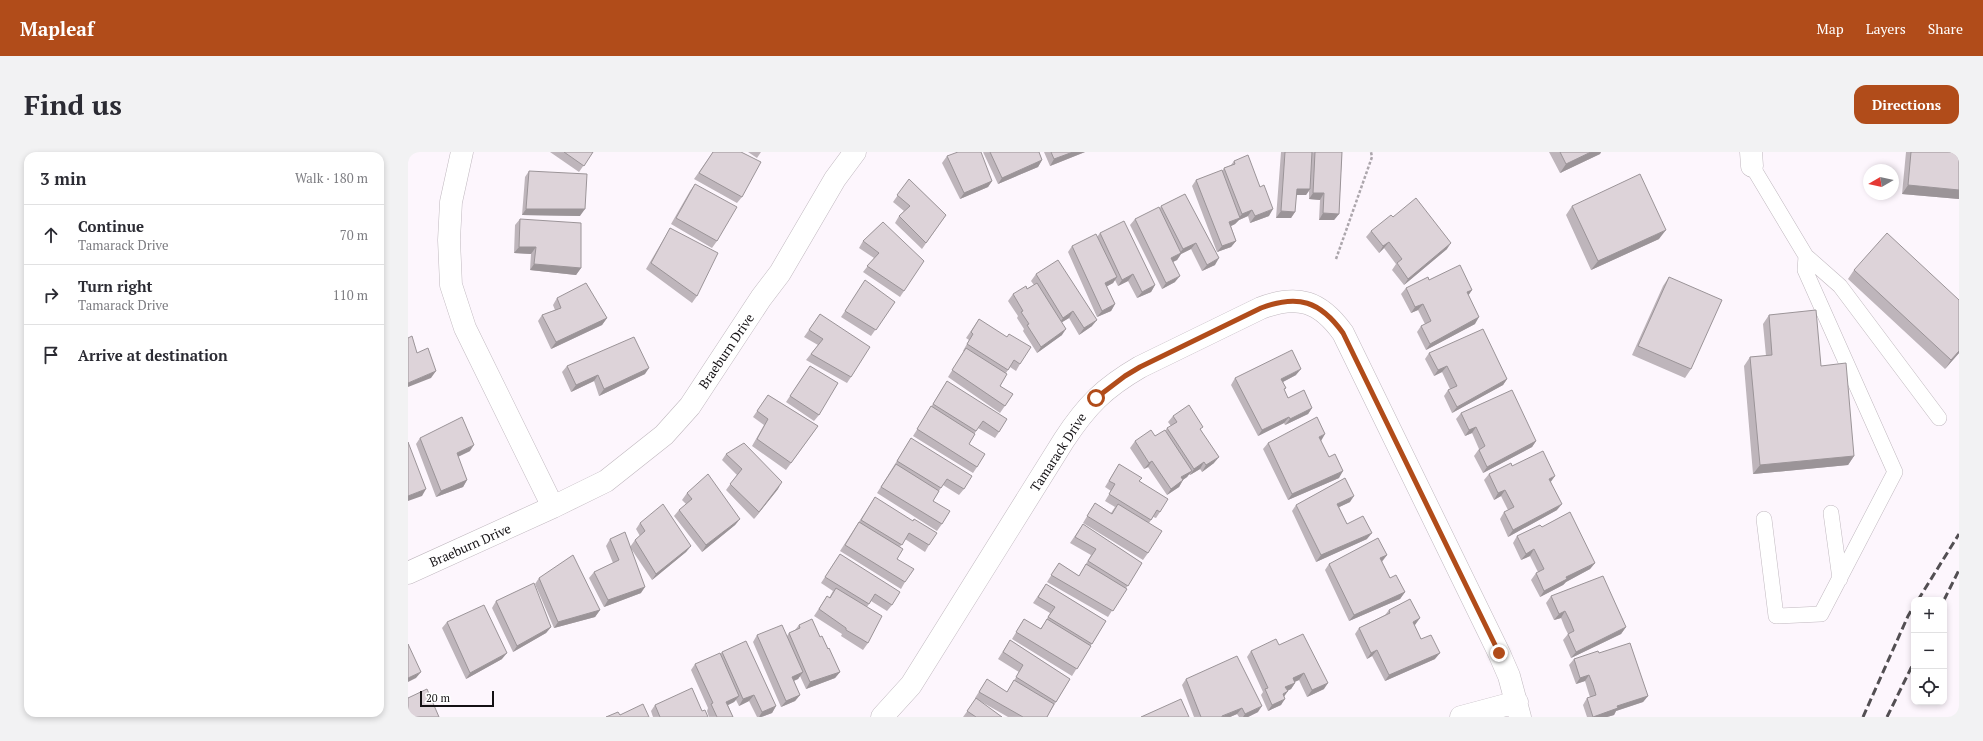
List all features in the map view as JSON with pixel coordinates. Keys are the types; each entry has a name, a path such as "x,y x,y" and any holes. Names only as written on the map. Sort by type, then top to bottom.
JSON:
{"street":[{"path":"462,152 451,202 449,240 451,285 465,328 554,507"},
{"name":"Braeburn Drive","path":"408,573 554,507 606,481 664,435 690,406 761,298 780,273 835,179 855,152"},
{"name":"Tamarack Drive","path":"882,717 902,697 911,685 1064,440 1079,417 1096,398 1120,379 1140,367 1261,308 1274,303 1290,301 1305,302 1320,308 1333,319 1343,333 1499,653 1519,709"},
{"path":"1461,717 1519,709"}],"lane":[{"path":"1752,159 1806,256 1840,286 1940,418"},
{"path":"1764,519 1776,616 1821,614 1895,472 1805,270 1806,256"},
{"path":"1831,513 1840,579"}],"path":[{"path":"1336,259 1372,157 1371,152"}],"building":[{"path":"564,152 593,152 584,166"},
{"path":"713,152 741,152 761,162 742,197 699,173"},
{"path":"958,152 981,152 992,181 964,193 947,156"},
{"path":"990,152 1039,152 1042,160 1002,178"},
{"path":"1051,152 1073,152 1054,159"},
{"path":"1285,152 1312,152 1310,189 1297,189 1295,212 1281,211"},
{"path":"1315,152 1342,152 1339,214 1323,213 1324,193 1313,193"},
{"path":"1560,152 1591,152 1566,164"},
{"path":"1911,152 1959,152 1959,190 1908,185"},
{"path":"1248,155 1260,187 1264,185 1273,209 1255,216 1252,210 1242,214 1224,168 1235,164 1234,161"},
{"path":"1222,170 1240,218 1229,222 1236,241 1222,246 1196,180"},
{"path":"529,171 587,174 585,209 526,209"},
{"path":"1640,174 1666,230 1598,261 1572,206"},
{"path":"909,179 946,215 926,243 899,216 910,206 897,195"},
{"path":"695,184 737,207 717,241 676,218"},
{"path":"1185,194 1219,258 1207,265 1196,243 1183,249 1161,206"},
{"path":"1416,198 1451,243 1408,279 1397,263 1402,259 1389,242 1383,246 1371,231 1391,215 1393,217"},
{"path":"1159,207 1181,253 1171,258 1180,276 1166,283 1135,219"},
{"path":"520,219 581,223 581,268 534,264 536,247 519,247"},
{"path":"1124,221 1155,285 1142,292 1133,274 1122,280 1100,233"},
{"path":"883,222 924,261 904,291 867,266 879,253 863,241"},
{"path":"670,228 718,253 697,296 651,263"},
{"path":"1887,233 1959,300 1959,351 1951,360 1854,270"},
{"path":"1096,234 1117,277 1105,283 1115,304 1102,311 1072,246"},
{"path":"1058,260 1097,320 1084,328 1073,311 1063,318 1036,274"},
{"path":"1460,265 1472,290 1467,292 1479,317 1430,344 1421,326 1431,321 1423,304 1415,307 1406,288 1428,277 1429,280"},
{"path":"1669,277 1722,300 1691,369 1638,346"},
{"path":"865,280 895,302 876,330 845,311"},
{"path":"586,283 607,318 556,342 542,315 561,308 557,298"},
{"path":"1037,283 1066,329 1041,347 1027,325 1029,324 1021,312 1023,311 1013,294 1026,286 1027,289"},
{"path":"1816,310 1821,366 1846,363 1854,456 1760,465 1750,357 1772,355 1769,315"},
{"path":"820,314 870,347 851,377 811,354 823,339 809,330"},
{"path":"979,319 1007,337 1009,334 1031,347 1020,364 1014,360 1008,370 967,344 973,334 971,332"},
{"path":"1483,329 1507,379 1457,407 1448,390 1457,386 1447,366 1438,370 1429,353"},
{"path":"412,336 417,353 428,348 436,371 408,383 408,338"},
{"path":"634,337 649,368 604,389 598,375 576,385 567,366"},
{"path":"966,348 1007,374 1000,386 1013,394 1005,406 952,370"},
{"path":"1292,350 1301,369 1281,379 1286,388 1284,389 1288,398 1304,390 1312,408 1290,419 1289,417 1262,430 1235,378"},
{"path":"810,366 838,383 819,415 790,396"},
{"path":"947,381 1007,419 999,432 983,421 976,431 933,404"},
{"path":"1512,390 1536,441 1487,467 1479,450 1485,446 1476,427 1469,430 1461,413"},
{"path":"768,395 818,426 791,463 757,439 768,419 757,411"},
{"path":"1189,405 1203,427 1200,429 1219,457 1206,465 1204,462 1194,469 1167,428 1177,422 1173,416"},
{"path":"931,406 975,434 969,444 985,454 977,467 917,429"},
{"path":"462,417 474,445 457,453 467,480 441,491 420,438"},
{"path":"1317,417 1325,434 1319,437 1329,457 1335,454 1343,471 1292,494 1268,443"},
{"path":"1151,430 1155,436 1165,430 1192,471 1181,477 1183,480 1171,489 1152,461 1149,463 1135,441"},
{"path":"911,438 972,476 964,489 947,479 941,488 897,461"},
{"path":"408,442 426,489 408,496"},
{"path":"744,443 782,482 759,512 730,484 742,469 726,454"},
{"path":"1543,451 1555,476 1549,479 1562,504 1513,530 1504,512 1514,507 1505,490 1498,493 1489,474 1511,463 1512,466"},
{"path":"896,464 939,491 933,501 950,511 942,524 881,487"},
{"path":"1119,464 1142,478 1139,481 1168,499 1160,512 1157,510 1151,520 1109,494 1115,484 1109,481"},
{"path":"708,474 740,519 706,545 679,510 692,499 687,493"},
{"path":"1345,478 1354,496 1337,504 1347,524 1363,516 1372,533 1321,555 1296,505"},
{"path":"875,497 913,521 914,519 937,533 929,545 909,533 902,545 861,520"},
{"path":"1095,503 1112,514 1118,504 1162,531 1148,553 1087,516"},
{"path":"663,504 691,546 656,574 635,540 645,531 640,523"},
{"path":"1570,512 1595,563 1566,577 1567,579 1544,591 1536,573 1544,569 1534,549 1526,554 1517,536 1540,525 1542,527"},
{"path":"859,522 903,549 897,559 914,569 905,582 845,545"},
{"path":"1083,524 1142,563 1128,586 1088,561 1096,549 1075,537"},
{"path":"625,532 645,587 608,600 594,572 619,560 610,539"},
{"path":"1378,538 1387,555 1380,558 1390,578 1396,575 1405,592 1354,615 1329,564"},
{"path":"840,554 900,592 892,605 875,594 869,604 825,577"},
{"path":"573,555 600,610 558,622 539,578"},
{"path":"1059,563 1079,576 1086,564 1127,589 1113,611 1051,575"},
{"path":"1603,576 1626,627 1576,652 1568,634 1574,631 1570,621 1565,611 1559,614 1551,596"},
{"path":"534,583 551,627 517,646 496,601"},
{"path":"1046,584 1106,621 1092,644 1048,617 1055,607 1038,597"},
{"path":"836,588 882,616 868,643 846,630 846,628 819,609 827,596 830,598"},
{"path":"1410,599 1420,618 1413,622 1421,639 1431,635 1440,653 1389,675 1377,650 1371,653 1359,628 1390,613 1389,610"},
{"path":"484,605 507,653 470,673 447,622"},
{"path":"812,619 820,637 822,636 828,649 829,648 840,672 810,682 789,633 800,628 799,625"},
{"path":"1024,619 1041,629 1047,619 1091,646 1077,669 1016,632"},
{"path":"782,625 803,672 792,677 800,695 786,701 757,635"},
{"path":"1303,634 1328,683 1312,690 1304,673 1293,678 1295,683 1285,687 1288,691 1283,694 1285,699 1272,705 1265,689 1268,688 1251,651 1276,639 1279,645"},
{"path":"1010,640 1070,679 1056,702 1016,677 1023,665 1003,652"},
{"path":"746,641 776,706 762,712 754,695 743,699 722,652"},
{"path":"1630,643 1648,696 1617,706 1618,708 1593,717 1587,698 1596,695 1593,685 1589,675 1580,678 1574,659"},
{"path":"408,644 421,672 408,678"},
{"path":"720,653 739,696 726,702 733,717 717,717 711,704 713,703 695,664"},
{"path":"1237,656 1262,706 1245,714 1242,708 1222,717 1201,717 1186,679"},
{"path":"987,679 1007,692 1014,680 1054,704 1047,717 1023,717 979,692"},
{"path":"692,688 702,711 705,710 708,717 660,717 655,705"},
{"path":"427,689 439,717 408,717 408,698"},
{"path":"976,698 1002,717 976,717 967,711"},
{"path":"1181,699 1189,717 1141,717"},
{"path":"643,704 649,717 606,717 618,712 620,715"}],"railway":[{"path":"1920,597 1959,534"},
{"path":"1946,597 1959,570"},
{"path":"1863,717 1911,611"},
{"path":"1887,717 1911,668"}],"route":[{"path":"1096,398 1110,386 1140,367 1261,308 1274,303 1290,301 1305,302 1320,308 1333,319 1343,333 1499,653"}]}
